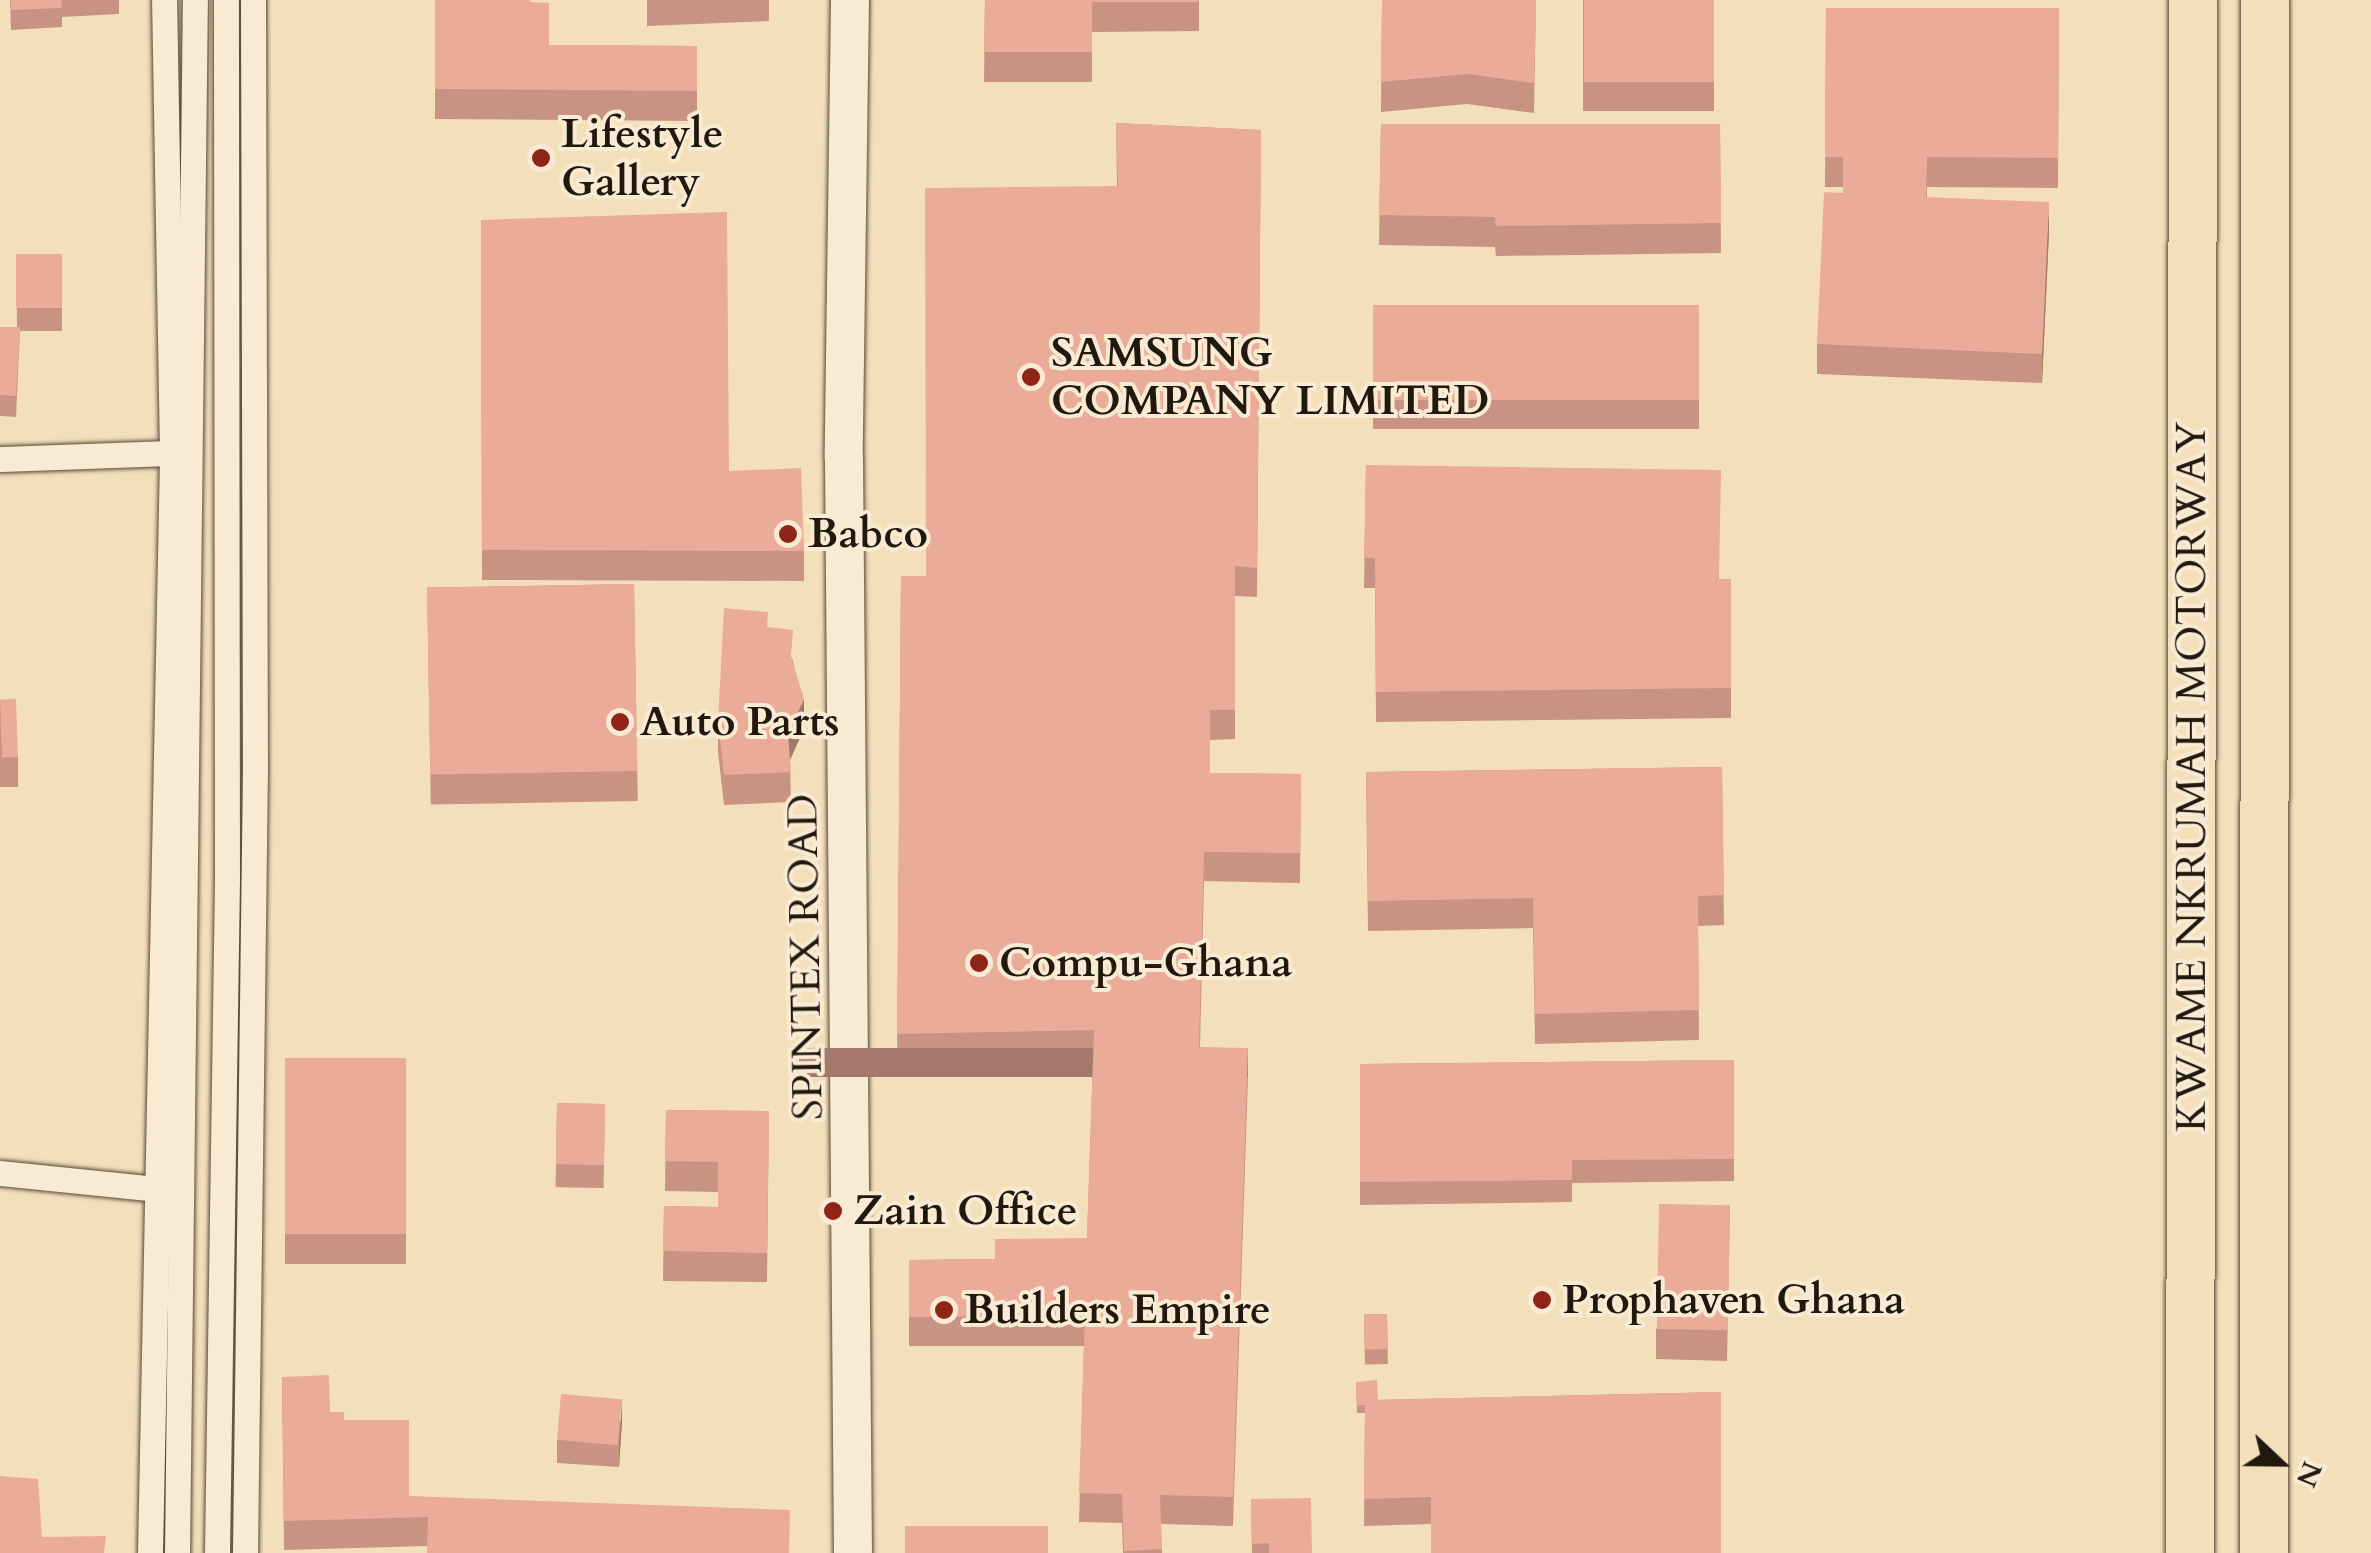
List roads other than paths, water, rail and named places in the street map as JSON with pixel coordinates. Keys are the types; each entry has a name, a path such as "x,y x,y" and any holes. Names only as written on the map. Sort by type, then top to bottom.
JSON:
{"highway":[{"name":"KWAME NKRUMAH MOTORWAY","path":"2190,1553 2193,0"},
{"name":"KWAME NKRUMAH MOTORWAY","path":"2264,1553 2265,0"}],"main road":[{"name":"SPINTEX ROAD","path":"850,0 844,458 853,1553"}],"street":[{"path":"150,1553 172,452 164,0"},
{"path":"177,1553 195,0"},
{"path":"217,1553 227,877 226,0"},
{"path":"245,1553 255,770 253,0"},
{"path":"0,459 172,452"},
{"path":"0,1172 158,1189"}],"place":[{"name":"Lifestyle Gallery","path":"541,158"},
{"name":"SAMSUNG COMPANY LIMITED","path":"1031,377"},
{"name":"Babco","path":"788,534"},
{"name":"Auto Parts","path":"620,722"},
{"name":"Compu-Ghana","path":"979,963"},
{"name":"Zain Office","path":"833,1211"},
{"name":"Prophaven Ghana","path":"1542,1300"},
{"name":"Builders Empire","path":"944,1310"}]}
